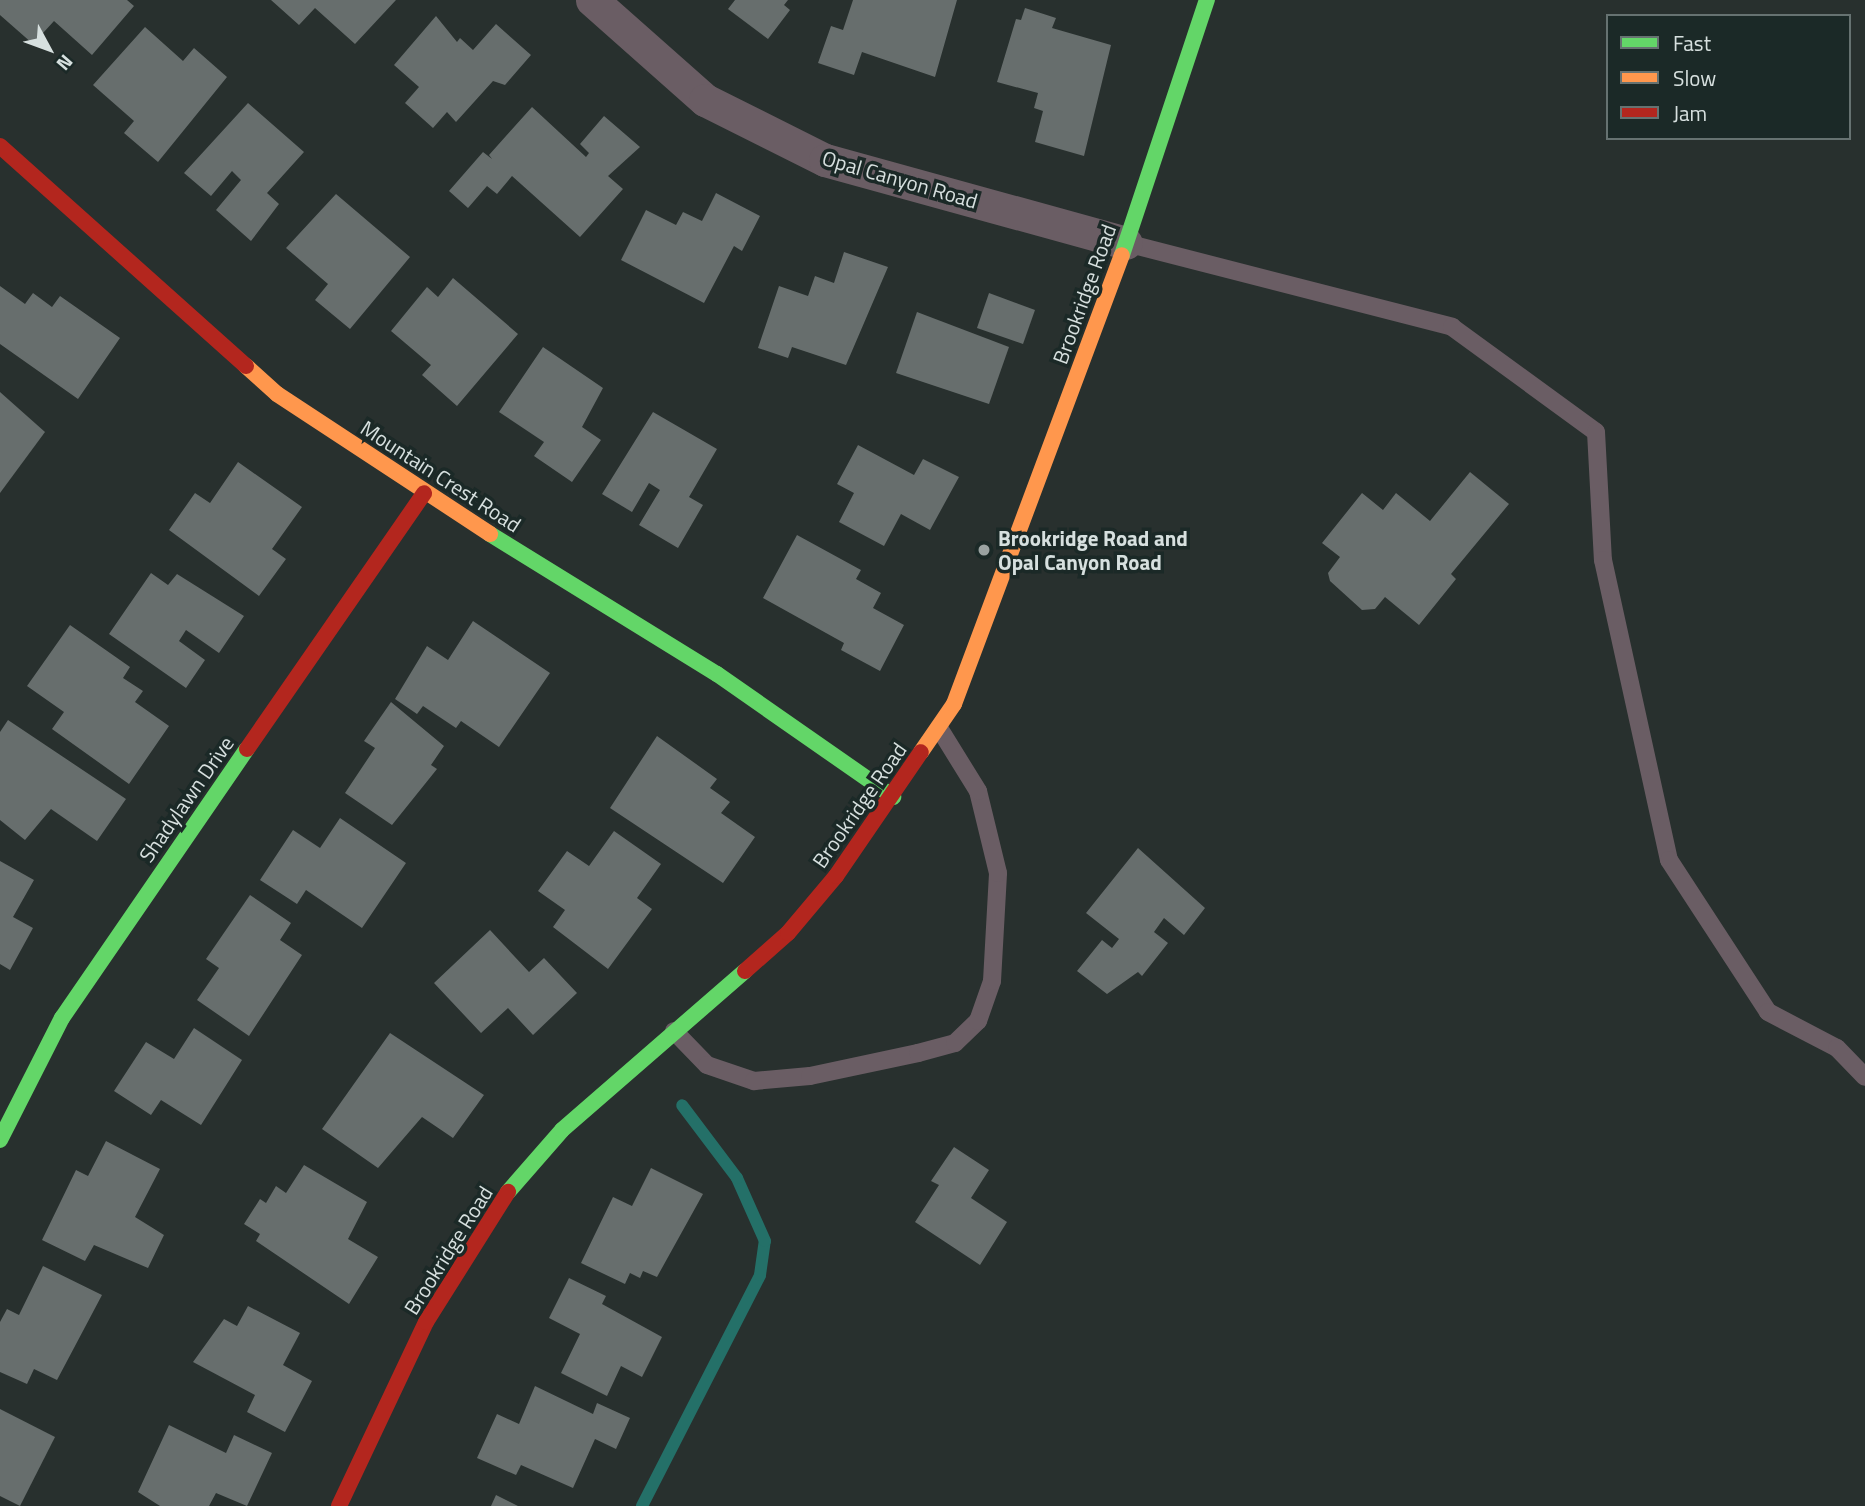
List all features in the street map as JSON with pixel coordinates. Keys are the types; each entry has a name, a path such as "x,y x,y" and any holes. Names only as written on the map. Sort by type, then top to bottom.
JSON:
{"street":[{"name":"Opal Canyon Road","path":"592,0 705,100 825,160 1126,243"},
{"name":"Brookridge Road","path":"339,1506 426,1322 493,1209 562,1130 788,933 893,797 954,704 1126,243 1206,0"},
{"name":"Mountain Crest Road","path":"0,146 277,394 424,493 717,674 893,797"},
{"name":"Shadylawn Drive","path":"0,1140 62,1018 424,493"}],"lane":[{"path":"1126,243 1452,327 1596,432 1604,560 1669,860 1768,1012 1837,1048 1865,1077"},
{"path":"674,1031 707,1065 754,1081 810,1076 918,1053 955,1043 978,1021 992,981 998,873 978,791 939,728"}],"building":[{"path":"0,0 127,0 134,6 92,55 54,21 33,44 0,15"},
{"path":"271,0 396,0 355,44 315,8 299,25"},
{"path":"735,0 788,0 784,5 790,10 768,39 728,9"},
{"path":"853,0 957,0 935,77 862,52 854,75 818,63 831,26 843,30"},
{"path":"1025,8 1056,18 1052,28 1111,45 1084,156 1035,142 1043,111 1034,108 1038,93 997,82 1016,19 1021,20"},
{"path":"436,16 457,42 460,38 473,50 496,24 531,55 505,85 493,81 456,122 447,112 433,128 405,103 419,87 394,65"},
{"path":"145,27 183,61 194,48 227,77 158,162 124,133 134,121 93,85"},
{"path":"248,103 304,152 267,193 279,204 251,241 216,210 241,180 232,171 211,196 184,173"},
{"path":"532,107 586,157 589,153 580,144 604,116 640,147 608,176 623,189 580,237 512,176 497,194 487,186 468,208 449,191 483,152 492,159 489,155"},
{"path":"716,193 760,216 742,251 734,246 704,303 621,260 646,210 676,225 683,212 702,221"},
{"path":"336,194 410,257 350,329 315,300 328,284 286,248"},
{"path":"844,252 888,267 846,365 792,347 788,358 758,348 779,286 808,296 815,276 834,283"},
{"path":"453,278 518,334 457,406 422,375 431,365 391,331 427,287 438,297"},
{"path":"0,286 25,304 33,293 52,307 60,296 120,338 78,399 0,344"},
{"path":"989,293 1035,310 1023,344 977,328"},
{"path":"917,312 1009,347 989,404 896,373"},
{"path":"543,347 603,388 582,427 601,440 572,482 534,456 544,442 499,412"},
{"path":"0,392 45,432 0,493"},
{"path":"653,412 717,449 689,497 703,505 678,548 639,525 660,490 649,483 632,512 602,494"},
{"path":"858,445 914,475 923,459 959,477 930,530 901,514 884,546 839,522 854,493 837,484"},
{"path":"238,462 302,507 272,549 286,559 259,596 169,530 195,493 210,503"},
{"path":"1470,472 1509,504 1451,574 1456,579 1419,625 1385,597 1375,609 1362,610 1330,581 1328,573 1340,557 1322,543 1362,493 1383,510 1396,493 1430,521"},
{"path":"797,535 861,570 856,579 881,593 873,608 904,625 880,671 841,650 844,643 763,598"},
{"path":"151,573 168,585 177,574 244,616 219,653 186,630 179,641 205,660 186,688 109,634"},
{"path":"473,621 550,673 499,747 461,721 456,728 423,706 417,714 395,699 427,646 448,660"},
{"path":"70,625 130,667 123,678 143,691 135,702 169,726 129,784 52,729 64,712 27,686"},
{"path":"391,702 444,746 431,765 437,769 392,825 345,793 375,748 364,741"},
{"path":"8,720 126,799 97,841 51,809 25,840 0,820 0,732"},
{"path":"657,736 717,779 710,788 730,802 721,813 755,837 723,883 610,808"},
{"path":"340,818 406,863 362,928 306,890 297,904 260,880 293,830 320,848"},
{"path":"614,831 661,864 637,898 652,909 608,969 553,927 565,910 538,891 567,851 589,866"},
{"path":"1138,848 1205,908 1184,935 1164,918 1154,932 1168,943 1142,976 1138,972 1107,994 1077,971 1102,940 1112,948 1119,939 1086,913"},
{"path":"0,861 34,880 13,917 33,928 10,970 0,964"},
{"path":"250,895 291,923 280,940 302,955 249,1036 197,1000 219,968 206,959"},
{"path":"490,930 529,972 544,958 577,993 533,1035 508,1008 481,1033 434,983"},
{"path":"194,1028 242,1060 201,1125 161,1100 151,1115 114,1091 146,1042 174,1059"},
{"path":"390,1033 484,1095 453,1138 422,1117 378,1168 322,1129"},
{"path":"106,1141 160,1169 135,1217 164,1235 148,1268 94,1245 85,1261 42,1240 76,1170 88,1176"},
{"path":"954,1147 989,1170 971,1198 1007,1222 980,1265 915,1222 939,1185 931,1181"},
{"path":"304,1165 367,1202 348,1239 378,1257 349,1304 256,1241 260,1234 244,1224 260,1199 266,1203 276,1186 286,1193"},
{"path":"651,1168 703,1194 657,1277 643,1271 640,1278 630,1273 625,1284 581,1263 613,1197 632,1206"},
{"path":"43,1266 102,1295 57,1380 34,1369 27,1384 0,1372 0,1322 7,1309 19,1315"},
{"path":"569,1278 606,1296 602,1304 662,1337 642,1377 621,1366 607,1396 561,1373 580,1334 549,1318"},
{"path":"248,1306 300,1333 283,1365 312,1381 285,1432 247,1412 255,1395 193,1362 224,1319 237,1326"},
{"path":"535,1386 593,1414 597,1403 630,1418 616,1449 595,1439 573,1488 521,1465 516,1475 477,1458 497,1414 519,1424"},
{"path":"0,1409 55,1437 20,1506 0,1496"},
{"path":"169,1425 226,1453 234,1435 272,1453 247,1506 216,1493 209,1506 160,1506 138,1492"},
{"path":"496,1495 518,1506 491,1506"}],"waterway":[{"path":"642,1506 760,1275 765,1241 737,1178 682,1105"}],"traffic: fast":[{"path":"1122,255 1207,0"},
{"path":"490,534 717,674 893,797"},
{"path":"0,1140 62,1018 247,749"},
{"path":"508,1192 562,1130 745,971"}],"traffic: slow":[{"path":"921,752 954,704 1122,255"},
{"path":"246,366 277,394 490,534"}],"traffic: jam":[{"path":"0,146 246,366"},
{"path":"247,749 424,493"},
{"path":"745,971 788,933 836,876 921,752"},
{"path":"339,1506 426,1322 508,1192"}],"place":[{"name":"Brookridge Road and Opal Canyon Road","path":"984,550"}]}
